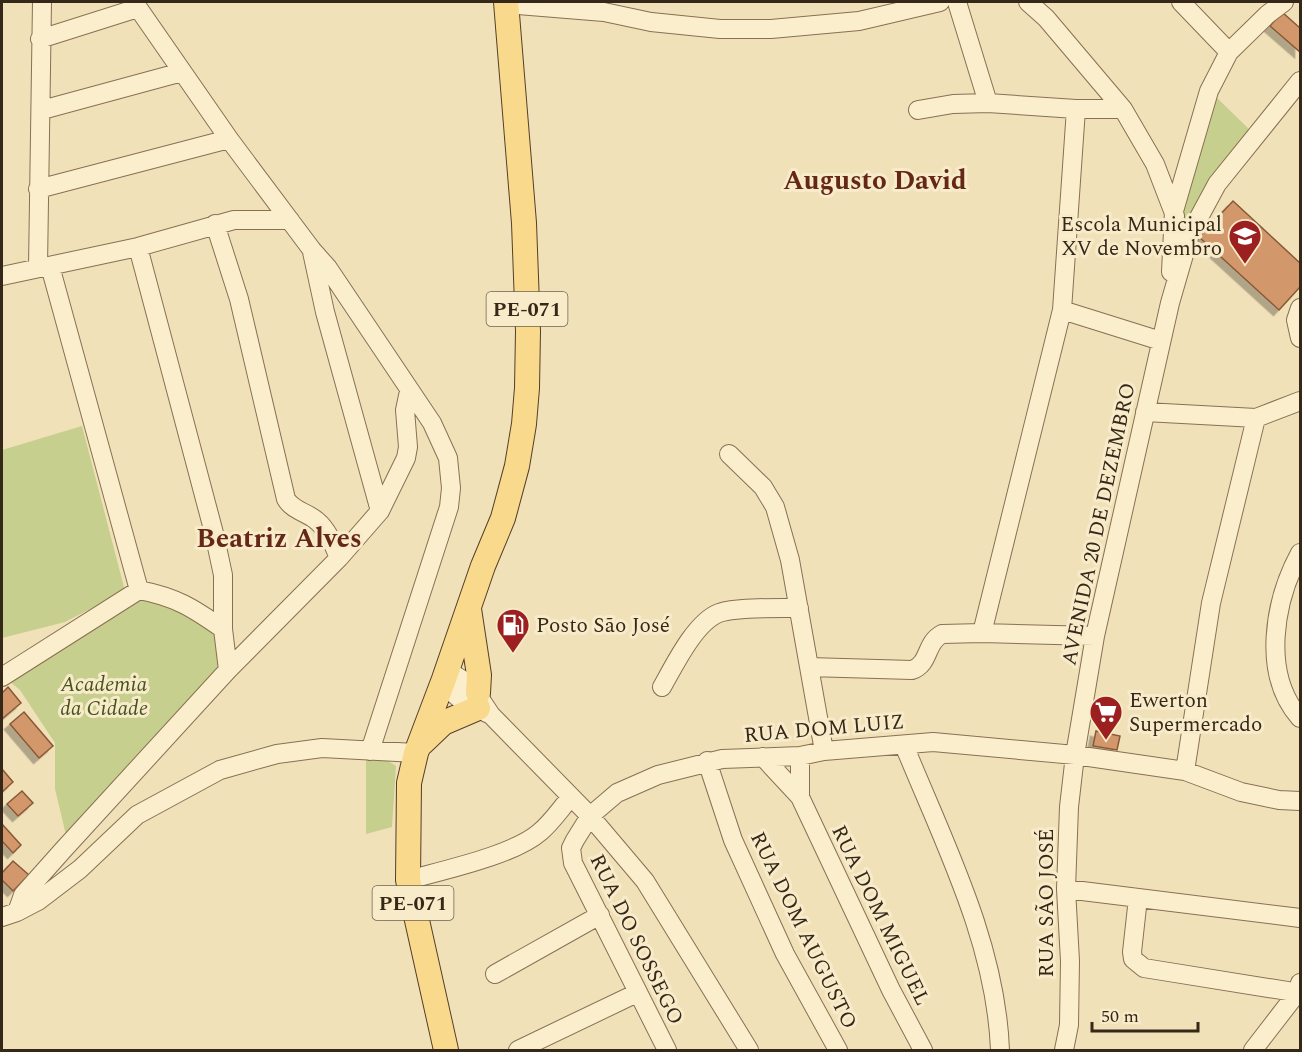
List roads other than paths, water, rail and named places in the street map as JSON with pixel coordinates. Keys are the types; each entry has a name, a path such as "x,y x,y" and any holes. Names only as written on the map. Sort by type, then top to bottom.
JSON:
{"main road":[{"name":"PE-071","path":"446,1050 408,880 410,783 417,750 502,518 517,466 527,388 528,331 524,223 506,3"},
{"path":"417,750 443,723 482,705 468,606"}],"street":[{"path":"42,2 40,39 42,110 38,189 44,266 139,590"},
{"path":"506,3 604,12 651,22 720,29 771,29 859,21 940,2"},
{"path":"957,2 988,104"},
{"path":"1028,2 1046,18 1123,109 1155,164 1179,227 1189,237"},
{"path":"1181,2 1229,52"},
{"path":"1170,303 1174,211 1209,91 1229,52 1268,14 1284,2"},
{"path":"40,39 136,5 229,139 328,268 432,423 448,458 451,489 449,507 370,751"},
{"path":"42,110 182,72"},
{"path":"1170,303 1189,237 1217,184 1300,81"},
{"path":"918,110 953,104 1123,109"},
{"path":"982,633 1062,310 1076,109"},
{"path":"38,189 229,139"},
{"path":"2,276 138,247 234,220 290,220"},
{"path":"215,224 239,299 286,499 293,508 317,520 339,558"},
{"path":"138,247 214,532 223,575 223,629 228,670"},
{"path":"312,250 325,312 380,511"},
{"name":"AVENIDA 20 DE DEZEMBRO","path":"1076,755 1095,636 1170,303"},
{"path":"1300,308 1296,320 1300,338"},
{"path":"1062,310 1161,340"},
{"path":"9,914 64,849 228,670 339,558 380,511 406,458 408,447 405,410 409,391"},
{"path":"1145,412 1256,418 1300,401"},
{"path":"1185,771 1211,603 1256,418"},
{"path":"729,454 763,487 775,507 790,560 824,751"},
{"path":"1300,553 1280,604 1274,642 1286,696 1300,718"},
{"path":"2,677 139,590 164,594 185,603 223,629"},
{"path":"662,687 686,645 710,618 720,612 799,608"},
{"path":"809,667 912,670 922,665 926,660 930,645 936,637 942,634 1095,636"},
{"path":"444,679 453,674 466,681 482,705 590,816 645,881 749,1050"},
{"name":"RUA DOM LUIZ","path":"590,816 617,793 658,775 707,761 800,756 824,751 933,742 1076,755 1185,771 1241,792 1279,800 1300,801"},
{"path":"904,745 966,895 992,983 999,1025 1000,1050"},
{"path":"9,914 38,901 80,869 138,815 220,770 277,754 322,748 370,751 417,750"},
{"name":"RUA SÃO JOSÉ","path":"1064,1050 1069,1025 1070,961 1066,889 1069,807 1076,755"},
{"name":"RUA DOM MIGUEL","path":"800,756 800,798"},
{"name":"RUA DOM MIGUEL","path":"763,757 800,798 919,1049"},
{"name":"RUA DOM AUGUSTO","path":"707,761 738,850 785,954 838,1050"},
{"path":"408,880 485,858 524,843 541,832 571,796"},
{"name":"RUA DO SOSSEGO","path":"590,816 575,840 570,855 667,1050"},
{"path":"64,849 115,836"},
{"path":"1066,889 1300,918"},
{"path":"1138,898 1132,952 1133,958 1144,968 1299,990 1253,1050"},
{"path":"495,975 600,915"},
{"path":"518,1050 638,993"}],"place":[{"name":"Escola Municipal XV de Novembro","path":"1245,265"},
{"name":"Posto São José","path":"513,654"},
{"name":"Ewerton Supermercado","path":"1106,741"}],"district":[{"name":"Augusto David","path":"875,180"},
{"name":"Beatriz Alves","path":"279,538"}],"park label":[{"name":"Academia da Cidade","path":"104,696"}]}
